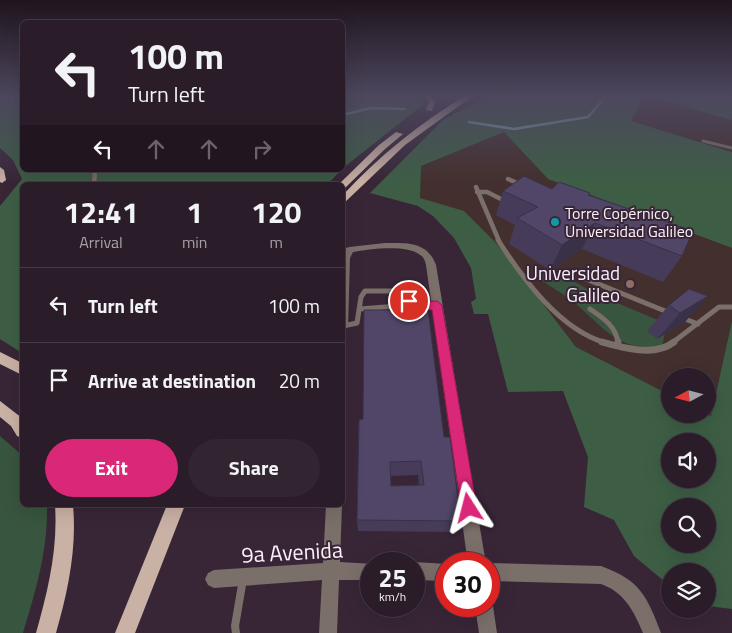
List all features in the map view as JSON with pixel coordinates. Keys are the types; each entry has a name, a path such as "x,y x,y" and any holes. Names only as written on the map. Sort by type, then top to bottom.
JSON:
{"main road":[{"path":"345,183 382,147 411,125"},
{"path":"345,199 389,152 424,125"},
{"path":"0,170 1,182"},
{"path":"0,358 20,369"},
{"path":"0,408 20,428"},
{"path":"46,633 61,568 67,524 64,507"},
{"path":"125,633 175,507"}],"street":[{"path":"345,262 368,247 414,247 423,250 429,258 475,552"},
{"path":"328,633 334,507"},
{"name":"9a Avenida","path":"214,579 331,571 360,571"},
{"path":"500,572 601,575 617,580 630,591 644,614 652,633"},
{"path":"486,617 488,633"}],"lane":[{"path":"703,141 732,148"},
{"path":"508,179 522,186"},
{"path":"503,200 487,192 476,190 499,242 544,299 567,323 592,338 618,346 662,349 670,345 719,307 732,307"},
{"path":"586,279 698,324"},
{"path":"357,323 362,297 366,291 405,290 411,305"},
{"path":"360,309 437,305"},
{"path":"590,309 612,327 617,334 618,346"},
{"path":"345,325 365,323"},
{"path":"236,633 234,626 243,577"}],"shaded area":[{"path":"642,125 732,125 732,152"},
{"name":"Universidad Galileo","path":"504,132 548,179 732,248 732,321 716,394 716,368 661,368 661,390 576,347 497,244 420,198 420,166"}],"green space":[{"path":"0,125 20,125 20,172 339,172 330,182 20,182 20,352 0,339 0,206 22,179 13,160 0,148"},
{"path":"345,125 398,125 345,166"},
{"path":"438,125 643,125 732,152 732,248 548,179 504,132 421,166 420,198 464,211 497,244 576,347 661,390 661,423 716,423 716,393 732,321 732,609 716,607 716,563 661,563 661,578 634,556 614,520 584,507 588,457 563,391 508,392 488,314 474,314 471,302 476,299 471,268 454,238 433,216 418,206 370,193"},
{"path":"557,272 596,294 667,324 662,346 647,347 634,345 614,337 571,300 535,276"},
{"path":"0,436 20,453 20,507 47,507 47,522 46,538 37,585 23,633 0,633"}],"building":[{"path":"524,176 552,189 559,182 590,193 588,195 693,231 682,256 595,223 562,245 517,218 538,207 503,191"},
{"path":"689,289 708,296 680,313 669,305"},
{"path":"364,310 428,310 444,437 450,437 461,521 357,520 359,420 363,419","holes":["421,461 424,485 391,486 390,462"]}],"waterway":[{"path":"485,125 514,129 542,125"}],"place":[{"name":"Torre Copérnico, Universidad Galileo","path":"555,222"},
{"name":"Universidad Galileo","path":"630,284"}],"route":[{"path":"409,301 414,306 437,305 469,508"}]}
